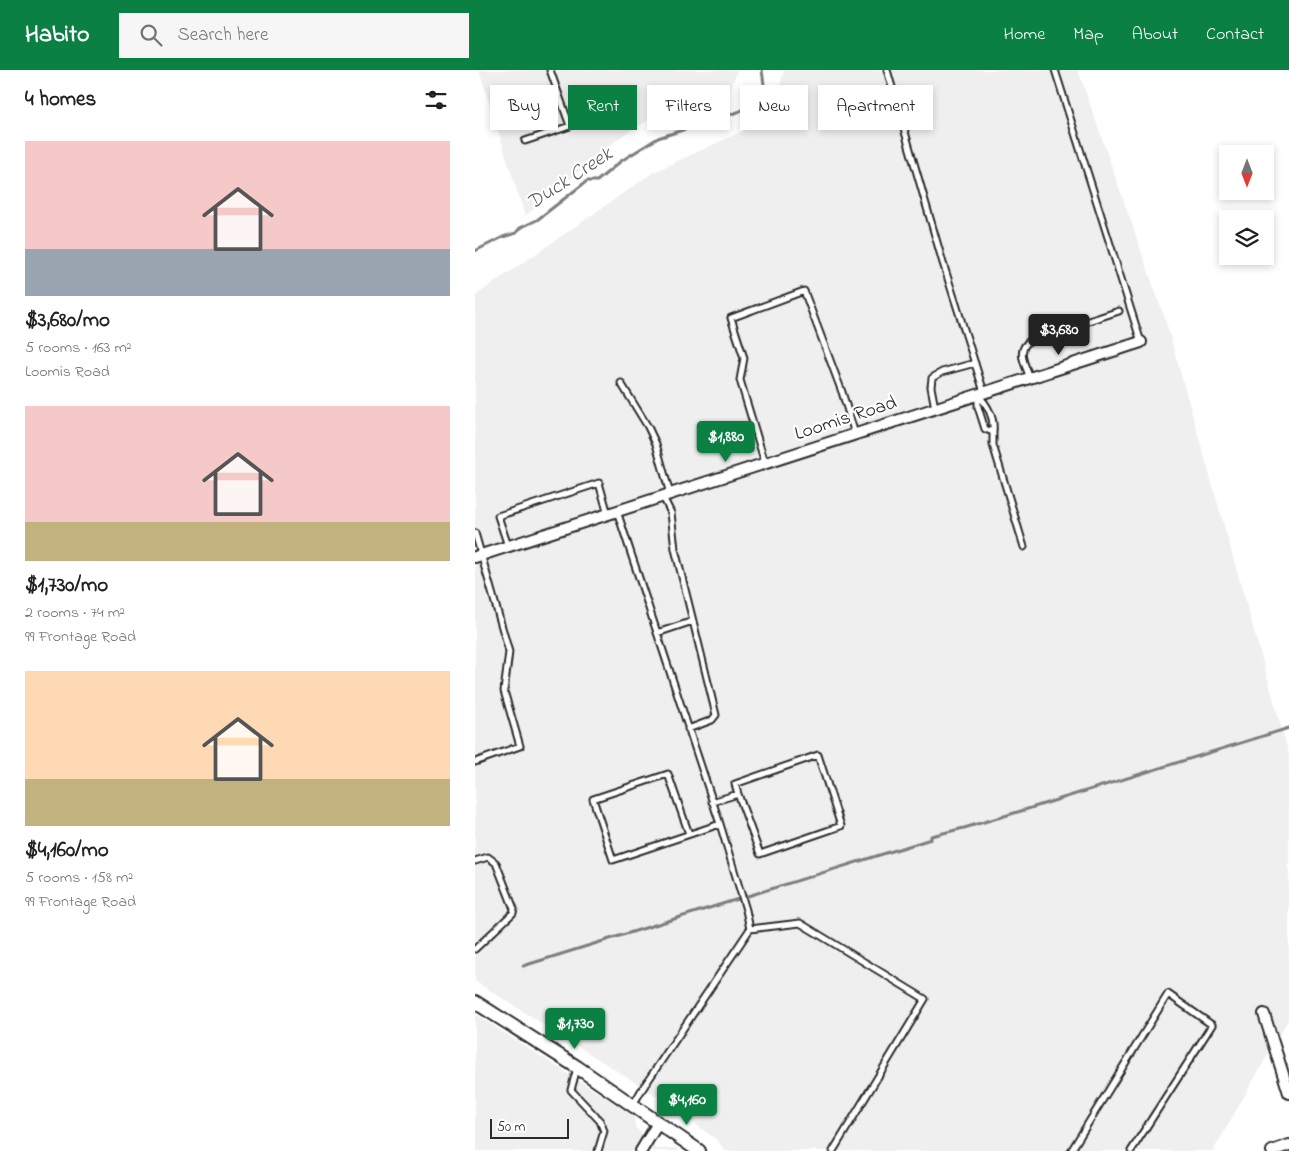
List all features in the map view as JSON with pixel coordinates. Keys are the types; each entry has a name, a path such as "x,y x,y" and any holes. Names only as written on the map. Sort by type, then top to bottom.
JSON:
{"street":[{"name":"Loomis Road","path":"479,556 1141,342"},
{"path":"475,1002 577,1067 699,1151"},
{"path":"1264,1014 1289,1093"},
{"path":"641,1151 658,1123"},
{"path":"1272,1151 1289,1145"}],"lane":[{"path":"525,141 569,126 551,70"},
{"path":"887,70 943,263 975,363 981,394 978,407 985,429 993,432"},
{"path":"1055,70 1141,342"},
{"path":"765,464 740,380 744,358 731,318 804,290 842,392 855,434"},
{"path":"1030,378 1021,354 1025,344 1031,340 1119,311"},
{"path":"935,408 931,378 942,372 975,363"},
{"path":"621,384 648,427 656,444 671,513 675,549 716,715 712,720 689,728"},
{"path":"981,394 987,404 994,426 993,446 1025,547"},
{"path":"508,546 498,516 599,483 613,512 657,633 747,910 751,929 633,1106"},
{"path":"475,533 479,556 509,652 503,691 520,746 475,762"},
{"path":"657,633 693,621"},
{"path":"818,755 841,826 760,854 738,794 735,784 818,755"},
{"path":"689,834 668,774 593,799 613,860 720,824"},
{"path":"713,802 738,794"},
{"path":"475,861 488,857 496,863 514,908 513,913 475,949"},
{"path":"751,929 799,922 925,999 833,1151"},
{"path":"1071,1151 1168,994 1211,1025 1131,1151"},
{"path":"577,1067 572,1080 571,1090 600,1121 604,1131 598,1151"}],"shaded area":[{"path":"479,70 738,70 730,89 730,85 647,85 647,121 637,127 637,85 568,85 568,130 632,130 623,135 525,216 498,130 558,130 558,85 490,85 490,105"},
{"path":"784,70 1078,70 1166,322 1289,754 1289,1018 1213,1151 725,1151 718,1141 669,1104 475,981 475,296 654,172 745,130 808,130 808,85 780,85"},
{"path":"475,1014 634,1116 635,1127 657,1149 677,1148 679,1151 475,1151"}],"waterway":[{"name":"Duck Creek","path":"475,251 503,237 516,233 520,228 537,220 587,181 597,181 621,161 658,138 738,112 766,99 762,70"},
{"path":"523,966 931,839 931,836 1021,811 1289,728"}]}
